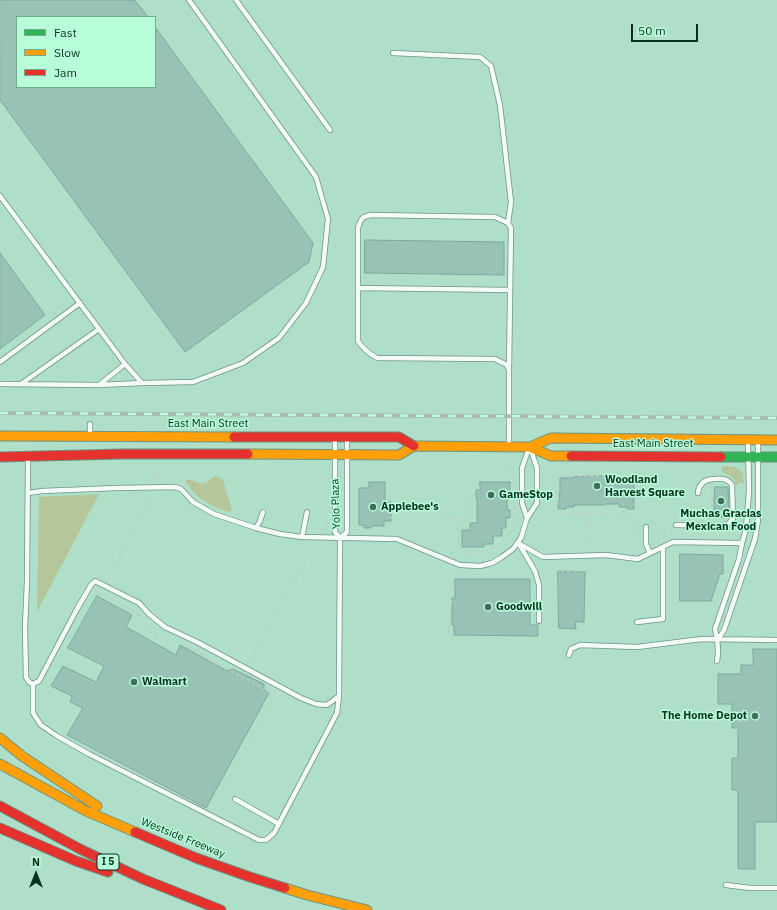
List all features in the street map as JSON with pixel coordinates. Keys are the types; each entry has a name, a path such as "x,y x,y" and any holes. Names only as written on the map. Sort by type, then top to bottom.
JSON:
{"main road":[{"name":"East Main Street","path":"0,436 399,437 414,446 530,447 551,456 777,457"},
{"name":"East Main Street","path":"530,447 551,438 777,440"},
{"name":"East Main Street","path":"0,457 122,454 399,455 414,446"},
{"path":"0,738 22,756 140,835"},
{"name":"Westside Freeway","path":"0,764 86,811 196,858 307,895 367,910"},
{"name":"I 5","path":"0,806 80,849 136,876 220,910"},
{"path":"0,828 76,861 220,910"}],"lane":[{"path":"0,384 99,385 193,382 243,363 279,338 306,303 323,267 328,219 316,177 189,0"},
{"path":"236,0 330,130"},
{"path":"393,53 480,57 491,66 500,105 506,151 511,202 508,223"},
{"path":"0,196 125,364 142,384"},
{"path":"509,370 507,365 495,359 377,358 362,348 358,341 358,228 364,217 371,215 495,217 508,223 511,228 509,370 510,447"},
{"path":"358,288 510,290"},
{"path":"0,362 80,303"},
{"path":"21,384 99,329"},
{"path":"99,385 125,364"},
{"path":"90,424 90,436"},
{"name":"Yolo Plaza","path":"335,437 335,532 340,538 347,532 347,437"},
{"path":"718,640 724,630 755,539 758,520 753,439"},
{"path":"717,661 718,640 715,629 739,559 746,530 753,457 753,439"},
{"path":"527,518 522,503 522,468 530,447"},
{"path":"28,493 42,491 157,486 175,487 181,489 193,502 214,514 256,528 280,534 302,537 397,539 459,564 480,566 492,563 514,549 521,538 527,518 537,503 537,468 530,447"},
{"path":"28,456 27,582 25,627 26,677 29,682 33,684"},
{"path":"676,525 712,526 729,524 732,518 732,486 730,482 721,478 709,479 702,483 698,489 698,493"},
{"path":"256,528 263,512"},
{"path":"302,537 307,512"},
{"path":"646,527 646,544 650,553"},
{"path":"33,684 34,713 41,725 89,754 259,840 266,840 274,833 337,713 339,696 340,538"},
{"path":"518,543 543,557 606,554 638,559 673,542 742,544"},
{"path":"518,543 535,571 539,584 539,622"},
{"path":"638,622 663,619 663,547"},
{"path":"33,684 39,681 77,609 95,581 139,603 149,614 165,627 197,642 301,698 316,704 327,705 339,696"},
{"path":"569,655 571,649 580,645 637,647 693,640 777,640"},
{"path":"235,799 279,824"},
{"path":"726,885 750,888 777,888"}],"path":[{"path":"635,464 635,514"},
{"path":"504,465 515,478"},
{"path":"100,593 153,494 157,494 158,466"},
{"path":"557,513 558,476 635,476"},
{"path":"470,485 468,524 458,524 458,550 463,553 487,551 503,541 510,532 514,520 515,506"},
{"path":"712,486 712,526"},
{"path":"374,531 390,530 391,491"},
{"path":"391,507 409,501 422,503 451,519 469,519"},
{"path":"243,677 315,542 316,530 325,528 328,521"},
{"path":"448,633 455,574 459,564"},
{"path":"95,590 137,613 140,616 143,628 169,642 178,641 274,695 219,796"},
{"path":"733,620 735,630 739,632"}],"green space":[{"path":"722,466 735,467 743,473 744,483 739,483 736,486 732,477 722,472"},
{"path":"215,476 222,479 224,482 232,508 230,512 210,504 198,496 188,486 185,480 192,480 203,484"},
{"path":"99,494 37,612 39,497"}],"building":[{"path":"0,0 135,0 147,16 16,16 16,88 156,88 156,28 313,243 309,262 185,352 0,100"},
{"path":"365,240 504,242 504,275 365,273"},
{"path":"0,253 45,315 0,349"},
{"name":"Woodland Harvest Square","path":"609,476 634,478 634,509 619,507 619,504 605,504 574,505 574,507 566,507 566,509 558,509 558,501 560,501 560,478"},
{"path":"369,482 385,482 385,502 391,502 391,521 384,521 384,526 371,526 371,528 364,528 364,525 359,525 359,488 369,488"},
{"path":"480,482 510,482 510,493 507,493 507,510 510,510 510,518 506,518 506,528 502,528 502,536 493,536 493,544 484,544 484,547 462,547 462,530 470,530 470,523 477,523 476,490 480,490"},
{"path":"715,487 728,487 729,517 714,517"},
{"path":"680,554 723,555 723,574 720,574 711,601 680,601"},
{"path":"558,571 585,572 584,622 575,622 576,629 559,628"},
{"path":"455,579 530,579 530,625 538,625 538,636 454,635 454,625 452,625 452,598 455,598"},
{"path":"97,596 132,615 126,627 176,655 180,645 227,671 233,669 264,684 264,690 269,693 206,808 67,735 83,708 70,702 72,696 51,686 63,666 96,682 104,666 68,648"},
{"name":"The Home Depot","path":"753,649 777,649 777,822 755,822 755,869 738,869 738,790 732,790 732,758 738,758 738,728 732,728 732,704 718,704 718,674 741,674 741,665 753,665"}],"railway":[{"path":"0,413 777,418"}],"traffic: fast":[{"path":"721,457 777,457"}],"traffic: slow":[{"path":"0,436 234,437"},
{"path":"530,447 551,438 777,440"},
{"path":"248,454 399,455 414,446 530,447 551,456 571,456"},
{"path":"0,738 22,756 97,806"},
{"path":"0,764 86,811 135,832"},
{"path":"285,888 367,910"}],"traffic: jam":[{"path":"234,437 399,437 414,446"},
{"path":"0,457 122,454 248,454"},
{"path":"571,456 721,457"},
{"path":"0,806 80,849 143,879 221,910"},
{"path":"0,828 76,861 108,872"},
{"path":"135,832 196,858 285,888"}],"place":[{"name":"Woodland Harvest Square","path":"597,486"},
{"name":"GameStop","path":"491,495"},
{"name":"Muchas Gracias Mexican Food","path":"721,501"},
{"name":"Applebee's","path":"373,507"},
{"name":"Goodwill","path":"488,607"},
{"name":"Walmart","path":"134,682"},
{"name":"The Home Depot","path":"755,716"}]}
